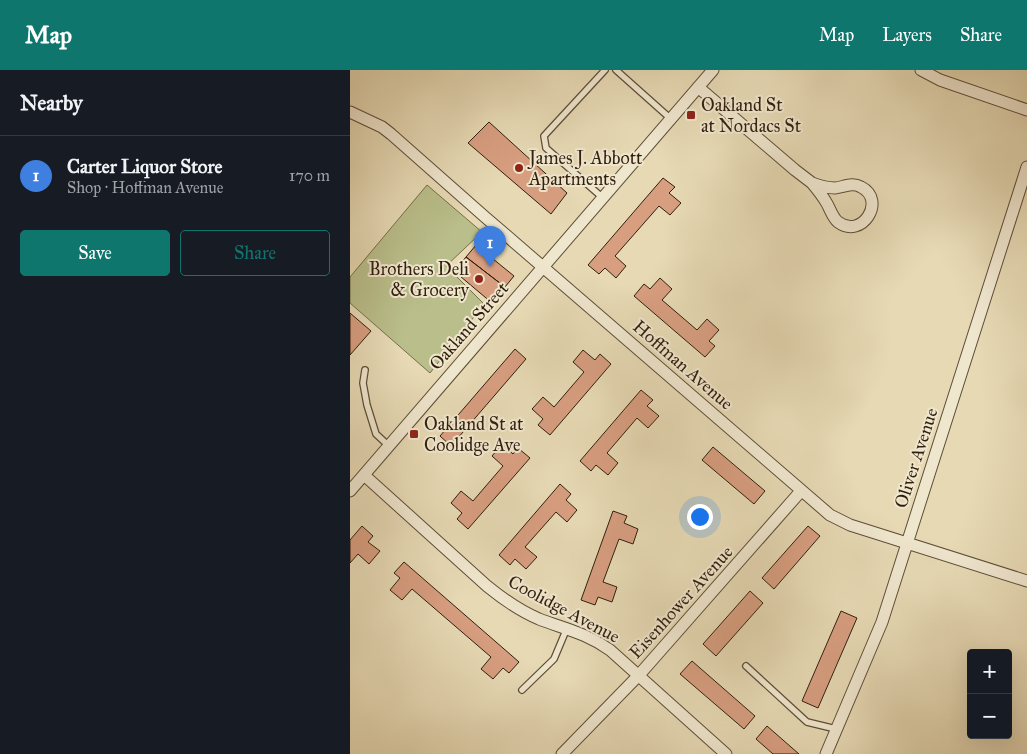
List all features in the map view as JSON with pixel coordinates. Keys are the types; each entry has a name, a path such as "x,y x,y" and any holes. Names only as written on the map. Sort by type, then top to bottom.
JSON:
{"street":[{"name":"Oakland Street","path":"350,491 713,70"},
{"path":"921,70 940,80 1027,110"},
{"path":"698,88 812,183 825,200 834,218 839,222 847,226 856,226 869,217 872,202 868,192 862,187 853,184 828,188 812,183"},
{"name":"Hoffman Avenue","path":"350,112 382,127 391,134 834,518 850,526 1027,582"},
{"name":"Oliver Avenue","path":"826,754 882,622 1027,167"},
{"name":"Coolidge Avenue","path":"364,475 504,600 523,612 582,634 610,650 726,754"},
{"name":"Eisenhower Avenue","path":"562,754 639,675 801,491"}],"lane":[{"path":"603,198 546,148 544,136 605,70"},
{"path":"616,70 671,119"},
{"path":"365,370 363,383 367,405 376,434 389,446"},
{"path":"522,690 554,659 567,628"},
{"path":"746,666 807,722 836,729"}],"green space":[{"path":"427,185 482,232 446,266 484,304 430,373 350,303 350,277"}],"building":[{"name":"James J. Abbott Apartments","path":"489,122 567,193 551,214 468,143"},
{"path":"663,178 675,187 669,193 681,203 670,215 659,206 615,256 626,266 616,278 605,268 599,274 588,265"},
{"path":"476,245 514,276 505,287 466,257"},
{"name":"Brothers Deli & Grocery","path":"466,257 505,287 492,303 454,271"},
{"path":"660,278 672,289 662,300 697,330 707,319 719,330 709,341 715,346 705,357 634,296 644,284 650,289"},
{"path":"350,313 371,331 350,355"},
{"path":"515,349 526,359 451,446 440,436"},
{"path":"583,350 595,360 600,354 611,364 550,435 538,425 543,419 532,409 543,397 554,407 584,372 573,362"},
{"path":"641,390 653,400 647,406 659,416 648,428 637,418 607,453 618,463 608,475 596,465 591,471 580,461"},
{"path":"502,444 513,454 518,448 530,458 468,529 457,519 462,513 451,503 461,491 473,501 503,466 492,456"},
{"path":"713,447 765,491 754,504 702,460"},
{"path":"560,484 571,494 566,500 577,510 567,522 556,512 525,547 537,557 526,569 515,559 510,565 499,555"},
{"path":"613,511 627,516 624,523 638,529 633,544 619,539 603,582 617,587 612,602 598,597 595,605 581,600"},
{"path":"362,526 373,536 368,542 380,551 369,564 358,554 350,563 350,540"},
{"path":"808,526 820,536 774,589 762,578"},
{"path":"404,562 519,662 509,673 503,668 493,679 481,669 491,657 412,589 402,600 390,590 400,578 394,573"},
{"path":"750,591 763,603 716,656 703,644"},
{"path":"841,611 857,618 818,708 802,701"},
{"path":"692,661 755,716 744,729 680,674"},
{"path":"767,726 799,754 773,754 756,739"}],"place":[{"name":"Oakland St at Nordacs St","path":"691,115"},
{"name":"James J. Abbott Apartments","path":"519,168"},
{"name":"Carter Liquor Store","path":"490,267"},
{"name":"Brothers Deli & Grocery","path":"479,279"},
{"name":"Oakland St at Coolidge Ave","path":"414,434"}]}
